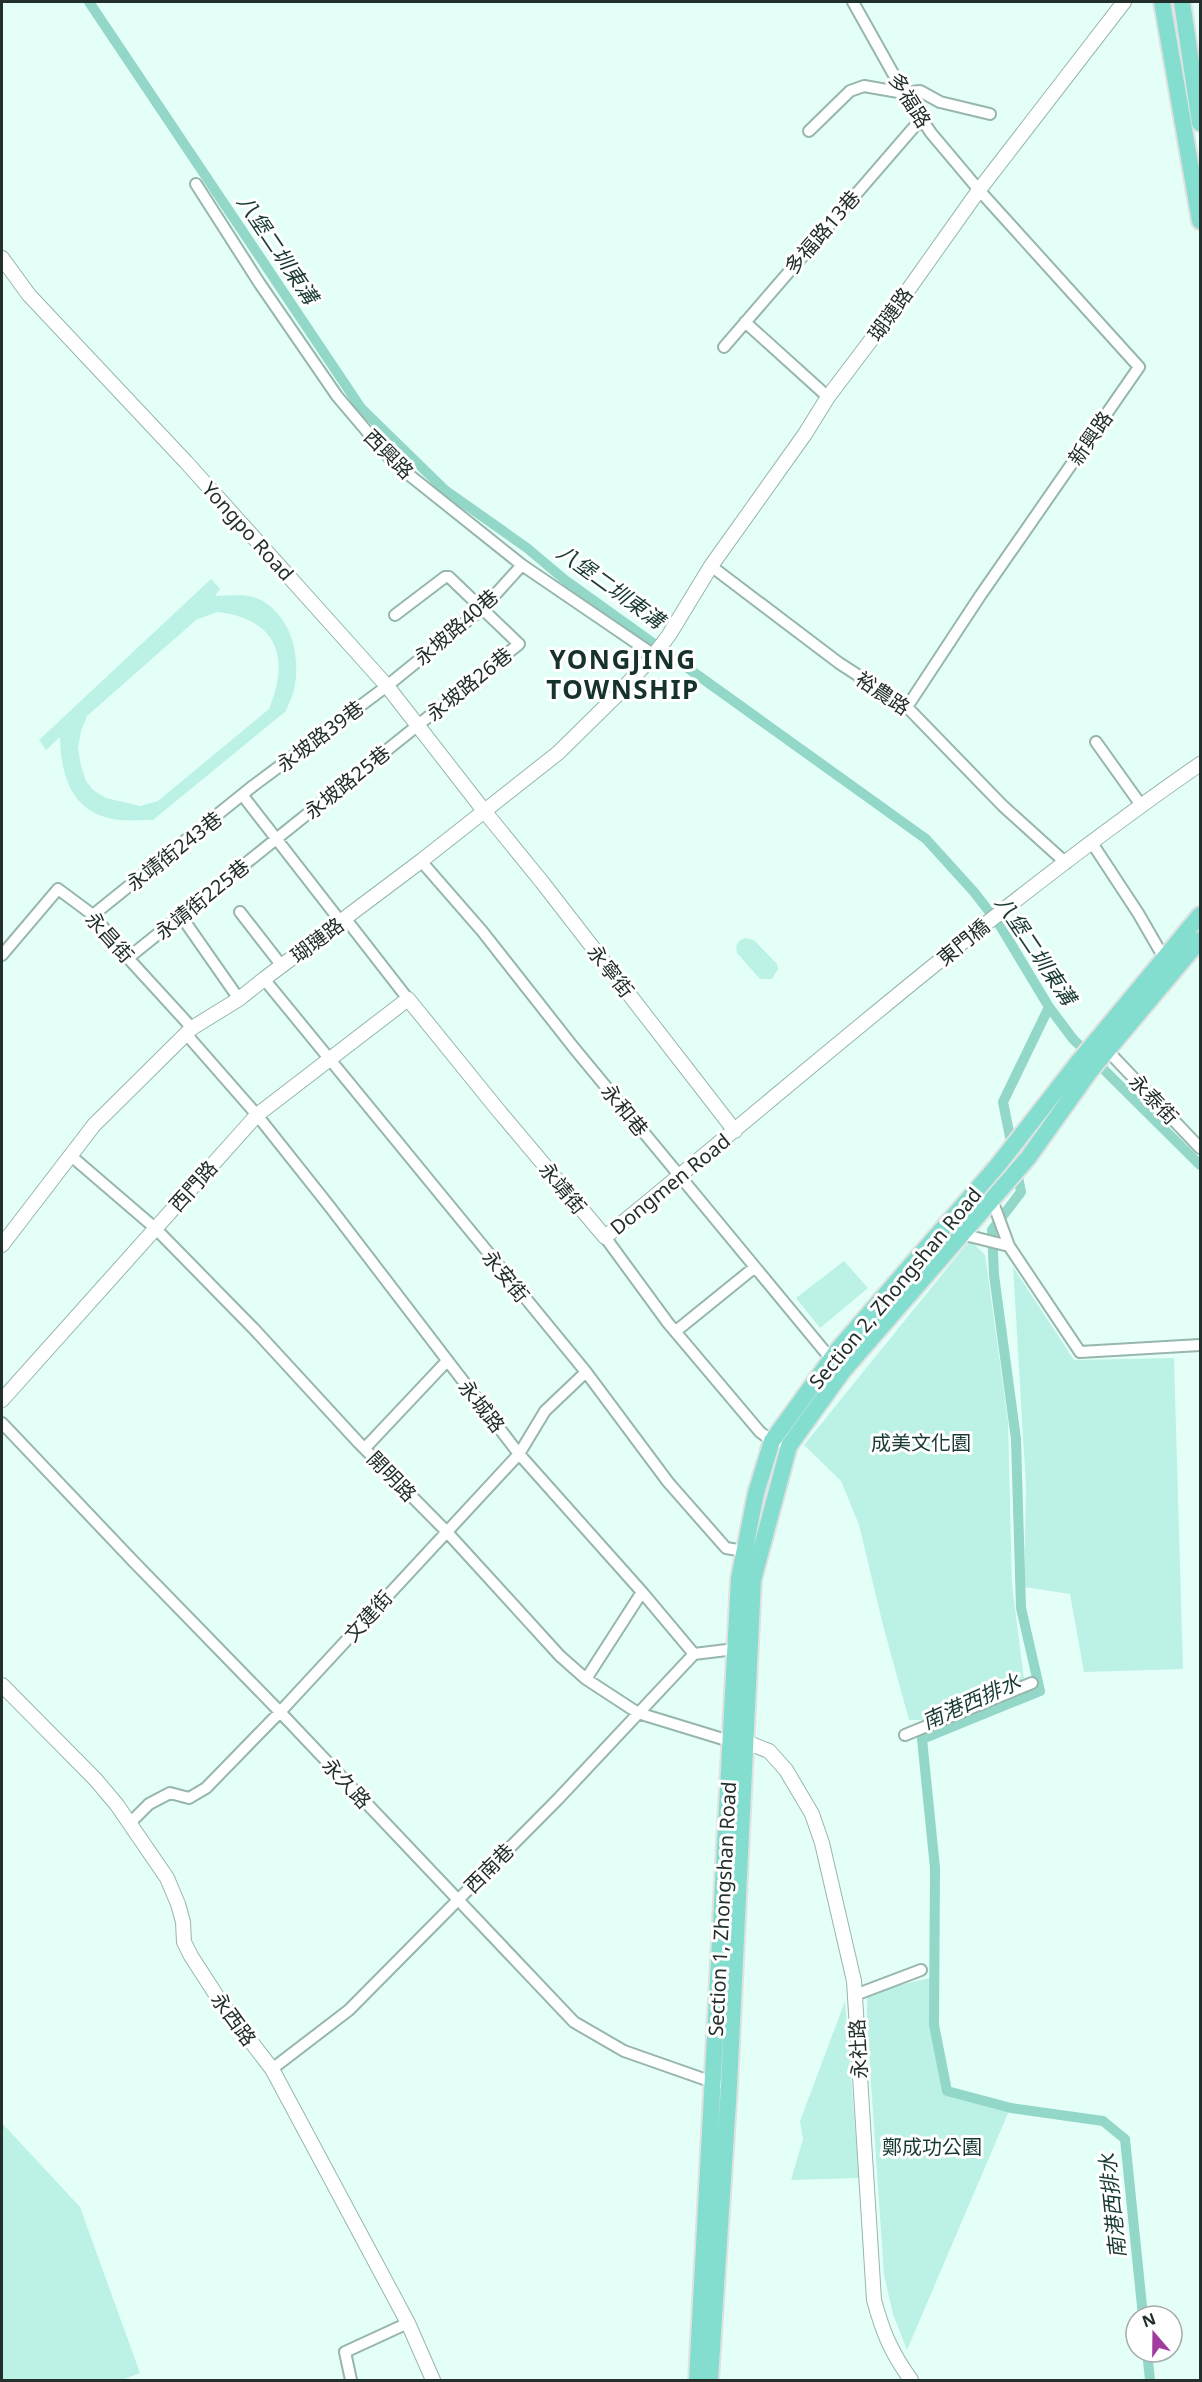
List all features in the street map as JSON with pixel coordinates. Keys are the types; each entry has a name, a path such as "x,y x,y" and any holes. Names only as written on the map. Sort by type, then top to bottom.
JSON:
{"main road":[{"path":"1162,2 1200,221"},
{"path":"1182,2 1200,123"},
{"path":"1085,1066 1164,958 1200,915"},
{"path":"1102,1045 1200,940"},
{"name":"Section 2, Zhongshan Road","path":"772,1441 831,1359 1027,1130 1085,1066"},
{"name":"Section 2, Zhongshan Road","path":"789,1446 843,1371 1029,1158 1085,1066"},
{"name":"Section 1, Zhongshan Road","path":"697,2380 712,2083 753,1580 752,1552 756,1493 772,1441"},
{"name":"Section 1, Zhongshan Road","path":"710,2380 729,2086 738,1743 735,1649 740,1580 789,1446"}],"street":[{"name":"多福路","path":"854,2 904,93 921,119 979,190"},
{"name":"瑚璉路","path":"2,1245 94,1125 189,1032 239,999 485,812 558,753 617,695 669,635 711,566 805,434 828,397 896,307 979,190 1124,2"},
{"path":"809,130 850,91 864,86 904,93 920,91 940,102 990,114"},
{"name":"多福路13巷","path":"724,347 921,119"},
{"name":"西興路","path":"196,184 260,284 337,396 393,462 522,565 654,654"},
{"name":"新興路","path":"907,707 980,596 1139,367 979,190"},
{"name":"Yongpo Road","path":"2,258 29,295 186,462 387,686 485,812"},
{"path":"745,322 828,397"},
{"name":"永坡路40巷","path":"387,686 483,608 522,565"},
{"name":"裕農路","path":"711,566 838,663 907,707 1003,806 1066,863"},
{"path":"395,615 445,577 449,577 483,608"},
{"name":"永坡路26巷","path":"418,724 519,644 483,608"},
{"name":"永坡路39巷","path":"253,786 387,686"},
{"name":"永坡路25巷","path":"276,839 418,724"},
{"path":"1096,742 1141,805"},
{"name":"東門橋","path":"735,1131 986,922 1141,805 1200,764"},
{"name":"永靖街243巷","path":"93,915 253,786"},
{"name":"永靖街","path":"243,796 498,1110 605,1237 676,1331 748,1418 772,1441 789,1446"},
{"name":"永寧街","path":"485,812 735,1131"},
{"name":"永靖街225巷","path":"128,958 276,839"},
{"path":"1092,843 1138,913 1164,958"},
{"name":"永和巷","path":"421,861 482,931 679,1176 831,1359"},
{"name":"永昌街","path":"2,955 58,889 93,915 257,1115"},
{"path":"240,912 282,966"},
{"path":"180,916 239,999"},
{"name":"永安街","path":"264,979 586,1372 668,1482 726,1548 752,1552"},
{"name":"西門路","path":"2,1400 257,1115 408,999"},
{"name":"永泰街","path":"1102,1045 1200,1148"},
{"name":"永城路","path":"257,1115 330,1206 519,1454 694,1654"},
{"name":"Dongmen Road","path":"605,1237 735,1131"},
{"name":"開明路","path":"70,1155 155,1228 254,1329 446,1531 560,1656 586,1678 638,1713 738,1743"},
{"path":"992,1200 1009,1246 1080,1352 1200,1345"},
{"path":"961,1234 1009,1246"},
{"path":"676,1331 755,1267"},
{"path":"365,1448 447,1360"},
{"name":"文建街","path":"130,1823 149,1804 171,1793 189,1798 206,1788 280,1712 519,1454 546,1411 586,1372"},
{"name":"永久路","path":"2,1423 574,2022 624,2051 712,2083 729,2086"},
{"path":"586,1678 642,1592"},
{"path":"694,1654 735,1649"},
{"name":"西南巷","path":"272,2069 349,2010 559,1798 694,1654"},
{"path":"905,1735 1032,1683"},
{"name":"永西路","path":"2,1684 96,1780 130,1823 167,1878 178,1904 183,1922 184,1942 191,1956 222,2004 272,2069 408,2323 433,2380"},
{"name":"永社路","path":"738,1743 769,1751 786,1770 812,1814 822,1844 849,1958 855,1995 874,2300 883,2333 896,2359 911,2380"},
{"path":"855,1995 921,1970"},
{"path":"351,2380 345,2352 408,2323"}],"green space":[{"path":"211,579 220,589 215,596 250,596 271,607 280,616 291,637 296,673 294,692 286,711 153,820 119,820 90,810 72,792 67,780 60,737 46,750 39,740","holes":["217,612 238,616 254,623 266,632 274,644 278,657 278,673 269,709 158,801 140,806 106,798 93,790 86,781 78,748 87,716 196,620"]},
{"path":"745,938 754,940 777,964 778,969 772,979 760,979 737,953 738,943"},
{"name":"成美文化園","path":"970,1240 985,1255 1008,1421 1012,1585 1024,1679 1015,1686 926,1720 909,1720 859,1525 841,1481 804,1445"},
{"path":"844,1261 868,1288 820,1328 796,1298"},
{"name":"成美文化園","path":"1013,1267 1074,1360 1174,1358 1183,1669 1084,1672 1070,1594 1024,1587 1026,1487"},
{"name":"鄭成功公園","path":"934,1977 934,2025 947,2091 1009,2111 907,2350 893,2314 884,2275 867,2025 867,1993"},
{"path":"845,2001 859,2178 791,2180 803,2139 800,2121"},
{"path":"2,2123 80,2207 140,2373 122,2380 2,2380"}],"waterway":[{"name":"八堡二圳東溝","path":"89,2 361,408 445,490 527,548 565,580 926,839 974,892 999,924 1049,1007 1073,1039 1200,1165"},
{"name":"南港西排水","path":"1049,1007 1003,1102 1021,1192 992,1230 994,1275 1016,1439 1021,1608 1040,1691 922,1739 935,1868 934,2025 947,2091 1011,2108 1103,2121 1125,2139 1142,2304"},
{"name":"南港西排水","path":"1148,2364 1150,2380"}],"district":[{"name":"YONGJING TOWNSHIP","path":"623,674"}]}
